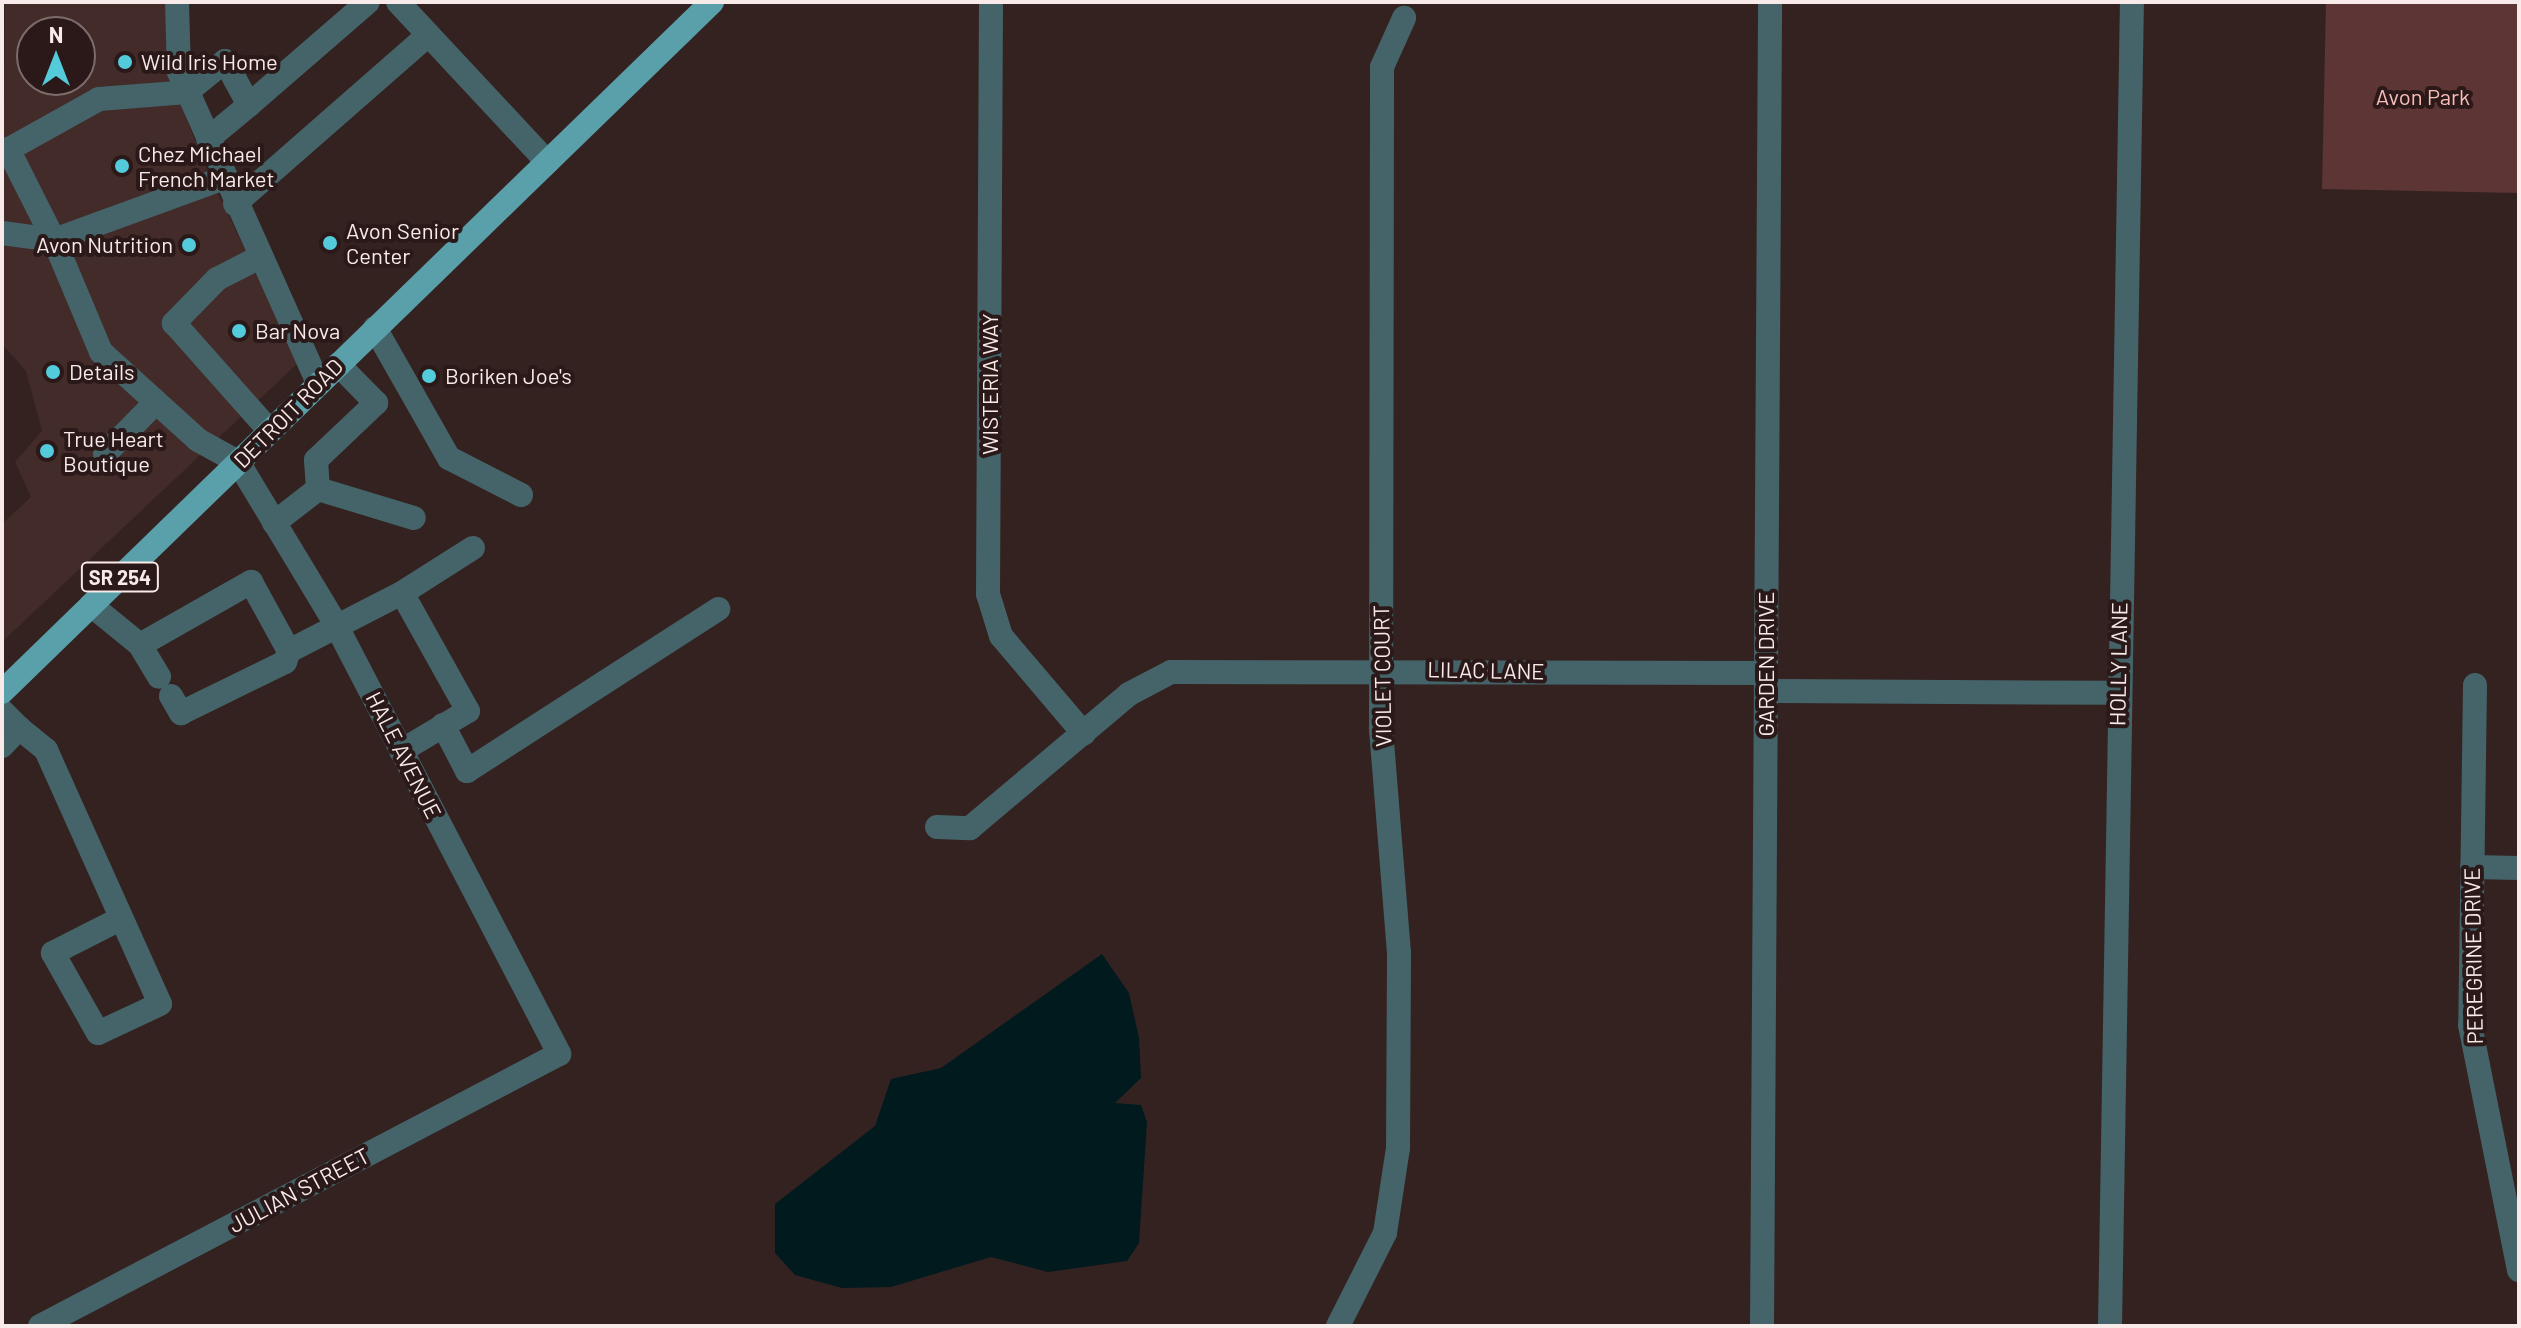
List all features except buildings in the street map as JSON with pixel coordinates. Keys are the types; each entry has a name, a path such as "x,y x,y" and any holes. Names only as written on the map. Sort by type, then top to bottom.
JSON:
{"main road":[{"name":"DETROIT ROAD","path":"2,692 712,2"}],"street":[{"path":"177,2 179,72 235,204 318,383"},
{"path":"208,139 368,2"},
{"path":"398,2 547,162"},
{"name":"WISTERIA WAY","path":"991,2 988,594 1001,636 1084,734"},
{"name":"GARDEN DRIVE","path":"1762,1326 1770,2"},
{"name":"HOLLY LANE","path":"2110,1326 2118,693 2132,2"},
{"name":"VIOLET COURT","path":"1338,1326 1376,1258 1397,1159 1399,953 1381,669 1382,67 1404,18"},
{"path":"235,204 428,35"},
{"path":"238,462 198,440 101,352 54,240 5,151 99,99 187,92 225,61 249,105"},
{"path":"2,233 54,240 224,178"},
{"path":"260,257 217,279 174,323 270,431"},
{"path":"375,328 449,458 521,495"},
{"path":"318,489 316,460 376,403 338,364"},
{"path":"105,454 155,403"},
{"name":"HALE AVENUE","path":"238,462 335,623 559,1054"},
{"path":"318,489 414,518"},
{"path":"274,523 318,489"},
{"path":"91,605 140,645 181,713 285,662 289,651 335,623 402,593 473,548"},
{"path":"140,645 251,582 289,651"},
{"path":"401,751 468,711 402,593"},
{"path":"443,725 467,771 718,609"},
{"name":"LILAC LANE","path":"937,827 970,828 1146,682 1171,672 1381,669 2118,693"},
{"name":"PEREGRINE DRIVE","path":"2475,685 2470,1025 2519,1270"},
{"path":"2,746 11,720 46,750 160,1004 98,1033 53,953 120,919"},
{"path":"2472,867 2519,868"},
{"name":"JULIAN STREET","path":"40,1326 559,1054"}],"shaded area":[{"path":"5,2 169,2 175,91 212,182 300,361 2,642 2,524 31,497 15,462 42,431 26,371 2,344"}],"green space":[{"name":"Avon Park","path":"2326,2 2519,2 2519,193 2322,189"}],"water":[{"path":"1102,954 1129,993 1139,1038 1141,1078 1115,1103 1141,1105 1147,1122 1139,1243 1127,1261 1048,1272 991,1257 891,1287 842,1288 795,1275 775,1253 775,1204 875,1126 891,1079 941,1068"}],"place":[{"name":"Wild Iris Home","path":"125,62"},
{"name":"Chez Michael French Market","path":"122,166"},
{"name":"Avon Senior Center","path":"330,243"},
{"name":"Avon Nutrition","path":"189,245"},
{"name":"Bar Nova","path":"239,331"},
{"name":"Details","path":"53,372"},
{"name":"Boriken Joe's","path":"429,376"},
{"name":"True Heart Boutique","path":"47,451"}]}
